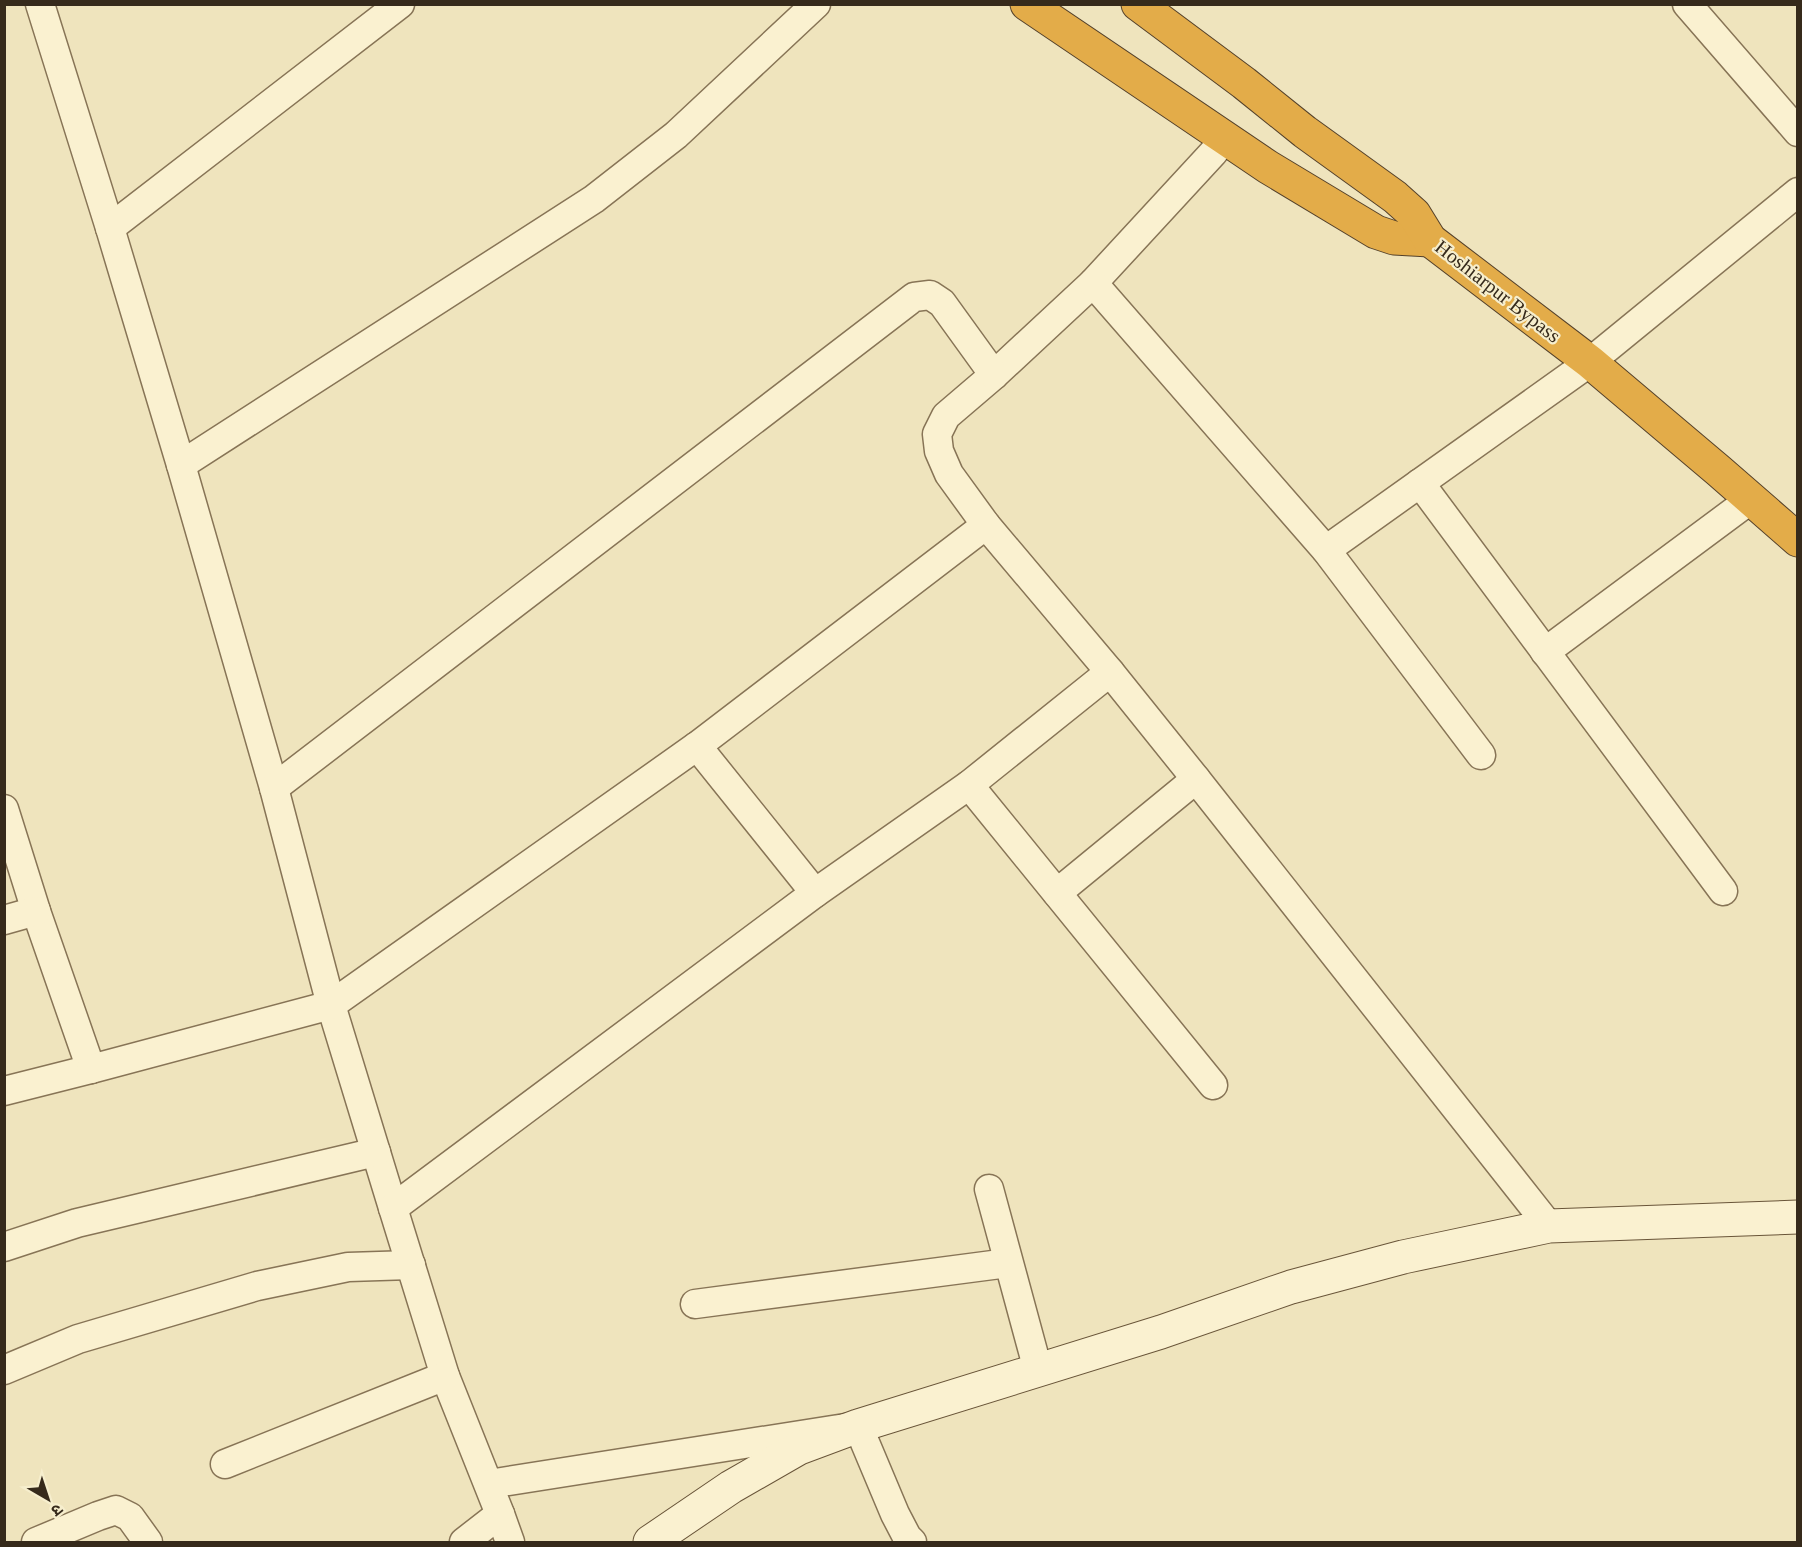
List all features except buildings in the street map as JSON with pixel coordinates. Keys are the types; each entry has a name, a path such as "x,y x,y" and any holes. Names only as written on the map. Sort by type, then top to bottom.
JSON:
{"highway":[{"path":"1027,4 1268,167 1376,232 1394,238 1430,240"},
{"name":"Hoshiarpur Bypass","path":"1138,4 1305,132 1395,197 1414,214 1430,240 1590,362 1797,540"}],"street":[{"path":"40,4 181,465 274,788 332,1005 393,1208 445,1376 510,1542"},
{"path":"110,228 400,4"},
{"path":"181,465 594,200 675,135 816,4"},
{"path":"1687,4 1797,132"},
{"path":"1225,137 1214,153 1093,283 994,375 946,416 937,434 939,451 949,474 986,525 1110,672 1550,1226"},
{"path":"1326,550 1590,362 1797,192"},
{"path":"1093,283 1326,550 1480,755"},
{"path":"274,788 914,297 930,295 942,303 994,375"},
{"path":"1420,483 1723,891"},
{"path":"1545,651 1751,499"},
{"path":"4,1091 332,1005 697,747 986,525"},
{"path":"393,1208 815,893 969,785 1110,672"},
{"path":"697,747 815,893"},
{"path":"1057,893 1196,779"},
{"path":"969,785 1213,1084"},
{"path":"4,809 36,911 91,1069"},
{"path":"4,920 36,911"},
{"path":"4,1247 78,1223 376,1152"},
{"path":"989,1189 1038,1370"},
{"path":"650,1542 731,1487 799,1448 858,1426 1161,1332 1302,1284 1403,1257 1550,1226 1797,1217"},
{"path":"695,1304 1008,1263"},
{"path":"4,1370 78,1339 256,1286 348,1267 411,1265"},
{"path":"225,1464 445,1376"},
{"path":"489,1484 858,1426"},
{"path":"858,1426 895,1514 912,1542"},
{"path":"36,1542 116,1510 130,1517 148,1542"},
{"path":"464,1542 500,1514"}]}
